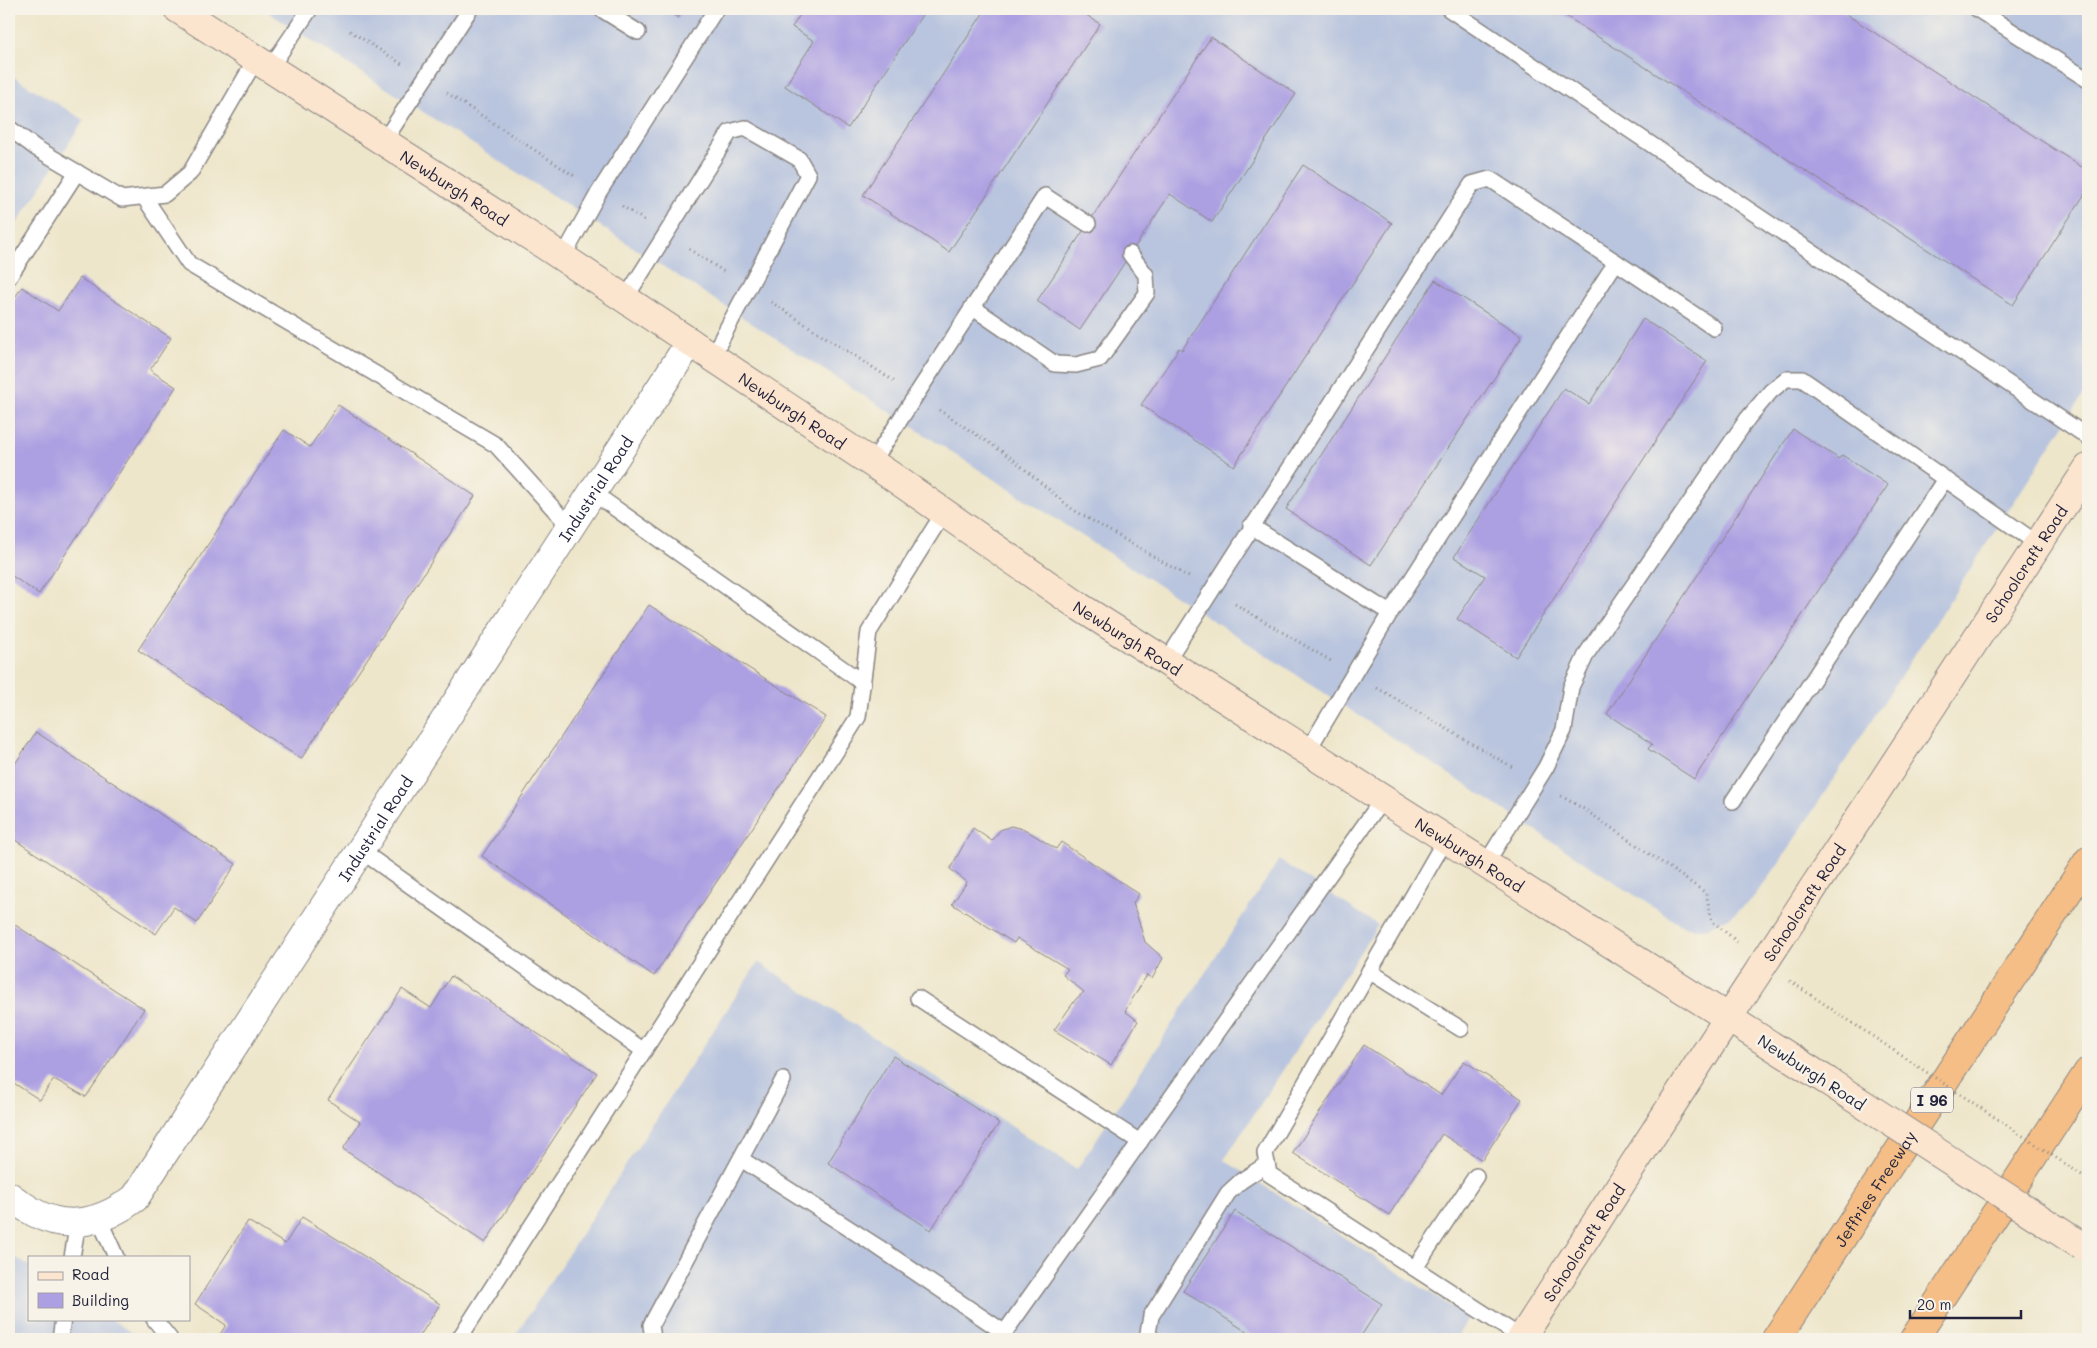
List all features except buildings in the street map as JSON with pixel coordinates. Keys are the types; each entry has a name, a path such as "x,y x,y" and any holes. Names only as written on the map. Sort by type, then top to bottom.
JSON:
{"highway":[{"name":"Jeffries Freeway","path":"1776,1339 2088,861"},
{"path":"1914,1339 2088,1072"}],"main road":[{"name":"Newburgh Road","path":"178,9 563,257 872,463 1080,607 1826,1080 2085,1248"},
{"name":"Schoolcraft Road","path":"1521,1339 1728,1018 2088,468"}],"street":[{"name":"Industrial Road","path":"9,1196 36,1214 56,1221 88,1221 118,1211 135,1198 690,342"}],"lane":[{"path":"9,128 36,148 122,199 165,194 190,173 263,64 310,9"},
{"path":"384,142 470,9"},
{"path":"601,9 638,32"},
{"path":"563,257 599,192 716,9"},
{"path":"1449,9 2088,437"},
{"path":"1977,9 2088,80"},
{"path":"625,299 730,132 745,128 799,158 808,175 712,357"},
{"path":"9,278 77,172"},
{"path":"1166,662 1210,590 1472,184 1490,179 1714,328"},
{"path":"144,196 190,264 496,446 570,527"},
{"path":"872,463 1045,196 1088,224"},
{"path":"972,307 1055,364 1076,365 1100,359 1148,293 1146,274 1130,254"},
{"path":"1307,752 1390,613 1616,262"},
{"path":"1485,865 1537,782 1564,730 1571,687 1587,653 1748,418 1771,391 1786,379 1802,379 2038,544"},
{"path":"1733,801 1945,479"},
{"path":"592,492 863,683"},
{"path":"459,1339 858,717 869,632 944,512"},
{"path":"1251,526 1390,613"},
{"path":"741,1159 878,1247 1002,1336 1382,800"},
{"path":"1445,840 1265,1153 1269,1174 1521,1339"},
{"path":"360,850 644,1051"},
{"path":"1369,972 1461,1029"},
{"path":"918,998 1140,1142"},
{"path":"652,1339 651,1325 783,1080"},
{"path":"1152,1339 1148,1333 1151,1316 1228,1193 1241,1180 1267,1164"},
{"path":"1415,1268 1476,1176"},
{"path":"72,1256 88,1221 115,1256"},
{"path":"60,1339 63,1320"},
{"path":"155,1320 170,1339"}],"path":[{"path":"350,31 916,394 1009,456 1072,509 1584,809 1706,893 1712,921 1764,963 2088,1179"}],"shaded area":[{"path":"263,9 2088,9 2088,388 1777,866 1752,899 1731,917 1709,927 1695,929 1679,924 1180,599"},
{"path":"9,74 84,120 9,236"},
{"path":"1279,860 1378,925 1224,1160 1469,1318 1455,1339 513,1339 758,962 1077,1169"},
{"path":"9,1253 28,1265 28,1320 112,1320 141,1339 9,1339"}]}
